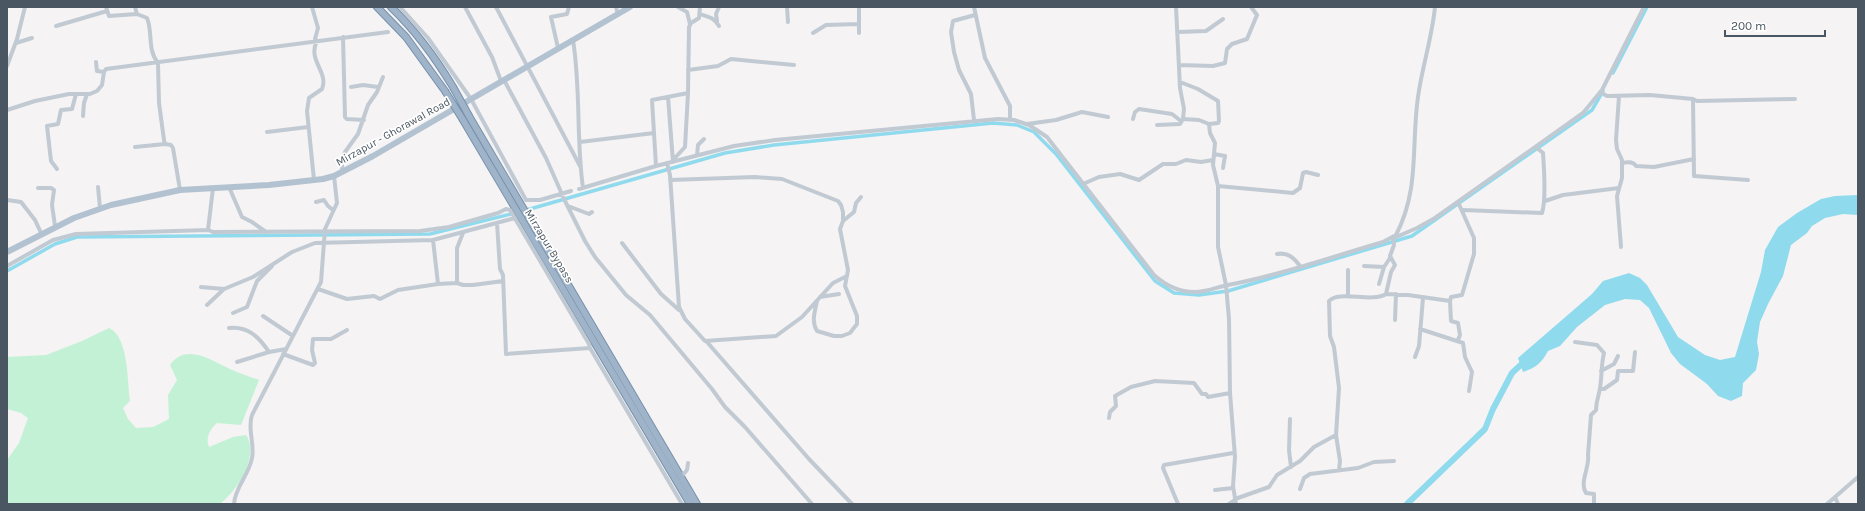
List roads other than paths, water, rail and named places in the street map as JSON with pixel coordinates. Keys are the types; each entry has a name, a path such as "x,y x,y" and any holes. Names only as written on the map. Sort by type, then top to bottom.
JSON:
{"highway":[{"name":"Mirzapur Bypass","path":"377,7 406,37 445,91 690,504"},
{"name":"Mirzapur Bypass","path":"391,7 412,27 435,58 453,87 698,504"}],"main road":[{"name":"Mirzapur - Ghorawal Road","path":"7,252 55,226 100,208 180,190 229,188 314,180 334,176 630,7"}],"street":[{"path":"7,66 8,58 16,44 25,7"},
{"path":"136,7 137,14"},
{"path":"312,7 318,28 315,39 317,41 314,47 314,58 322,77 323,87 308,100 308,127 314,180"},
{"path":"400,7 428,38 471,99 526,200 540,200 571,191"},
{"path":"465,7 492,57 502,80 529,124 588,247 619,287 650,316 712,389 730,413 745,427 812,504"},
{"path":"496,7 580,166"},
{"path":"558,48 551,17 567,14 569,7"},
{"path":"616,7 618,14"},
{"path":"573,40 577,61 581,188 656,166 667,165 673,161 685,147 690,24 687,12 678,7"},
{"path":"690,24 698,18 700,14 700,7"},
{"path":"719,7 716,14 719,26"},
{"path":"787,7 788,22"},
{"path":"859,7 859,33"},
{"path":"974,7 985,58 1010,106 1010,119"},
{"path":"1157,125 1180,124 1184,109 1180,82 1176,7"},
{"path":"1179,65 1213,66 1225,63 1229,46 1248,37 1252,23 1257,15 1251,7"},
{"path":"1379,284 1384,267 1390,258 1393,240 1397,232 1413,180 1418,96 1433,25 1435,7"},
{"path":"673,161 734,146 775,140 974,120 1010,119 1026,124 1047,137 1159,280 1177,289 1195,292 1227,289 1300,266 1393,240 1424,225 1459,202 1537,148 1581,115 1600,92 1644,7"},
{"path":"56,26 106,9 111,16 137,14 147,18 150,25 152,48 155,59 158,63 159,103 165,144"},
{"path":"700,14 708,15 717,21"},
{"path":"974,120 970,94 959,70 951,32 953,20 975,15"},
{"path":"1178,32 1206,31 1224,19"},
{"path":"813,33 826,25 859,24"},
{"path":"96,62 97,72 104,72 109,69 388,32"},
{"path":"343,37 345,117 346,119 364,120"},
{"path":"16,44 32,38"},
{"path":"688,70 718,66 731,59 794,65"},
{"path":"7,110 35,101 76,94 93,93 101,87 104,72"},
{"path":"342,172 342,162 345,152 358,134 368,105 378,92 378,87 383,77"},
{"path":"1133,119 1135,112 1138,109 1172,114 1182,120 1199,120 1209,124 1218,123 1220,121 1218,101 1198,89 1180,82"},
{"path":"351,87 363,85 378,87"},
{"path":"1600,92 1607,96 1650,95 1693,98 1697,101 1795,99"},
{"path":"656,166 652,100 688,93"},
{"path":"57,169 51,161 47,126 58,124 61,110 72,109 76,94"},
{"path":"83,116 84,103 87,94"},
{"path":"1619,96 1616,145 1622,163 1622,178 1619,188 1618,208 1621,247"},
{"path":"668,97 673,161"},
{"path":"1693,98 1695,177 1748,180"},
{"path":"1026,124 1056,120 1082,112 1108,117"},
{"path":"1209,124 1211,136 1215,143 1213,169 1218,186 1218,247 1227,289 1230,393 1233,454 1235,462 1233,488 1235,501"},
{"path":"267,132 308,127"},
{"path":"580,142 654,133"},
{"path":"697,155 698,145 704,139"},
{"path":"135,147 165,144 171,145 173,148 180,190"},
{"path":"1462,208 1536,214 1542,213 1545,201 1543,190 1543,153 1537,148"},
{"path":"1214,154 1225,156 1223,168"},
{"path":"1622,163 1632,162 1636,166 1654,167 1694,159"},
{"path":"1083,184 1099,177 1120,174 1139,180 1163,164 1176,164 1186,160 1201,162 1213,160"},
{"path":"667,165 670,175 680,310"},
{"path":"1218,186 1293,193 1300,188 1303,173 1306,172 1318,175"},
{"path":"234,504 235,494 249,470 252,456 252,441 249,422 286,348 318,289 323,275 325,232 337,203 334,176"},
{"path":"670,180 754,177 786,180 799,187 838,201 842,209 843,220 840,229 848,267 846,289 858,320 856,326 850,333 839,337 817,330 814,327 814,317 818,299"},
{"path":"98,187 100,208"},
{"path":"38,188 51,188 54,190 52,205 55,226"},
{"path":"208,230 213,188"},
{"path":"229,188 242,217 266,232"},
{"path":"1545,201 1563,195 1619,188"},
{"path":"843,220 854,212 856,203 861,197"},
{"path":"7,200 21,202 35,220 41,233"},
{"path":"316,202 324,200 333,210"},
{"path":"1458,340 1460,335 1458,323 1451,321 1450,301 1451,297 1463,294 1474,254 1474,234 1459,202"},
{"path":"566,203 589,214 592,212"},
{"path":"7,266 53,240 76,234 208,230 213,232 420,231 449,227 498,213 506,209 510,210 682,504"},
{"path":"207,305 224,289 253,278 292,252 324,240 433,240 463,233 514,217"},
{"path":"497,223 500,269 503,274 507,355 590,348"},
{"path":"457,283 457,248 463,233"},
{"path":"433,240 438,284"},
{"path":"622,243 661,294 680,310 698,335 707,342 809,459 852,504"},
{"path":"1277,254 1283,253 1292,257 1300,266"},
{"path":"1386,294 1391,272 1395,265 1390,258"},
{"path":"232,313 247,307 257,281 273,264"},
{"path":"1364,266 1384,267"},
{"path":"1348,270 1348,296"},
{"path":"707,342 776,336 802,317 833,283 847,276"},
{"path":"318,289 347,300 374,296 377,299 380,299 398,290 438,284 457,283 473,286 503,281"},
{"path":"201,287 224,289"},
{"path":"818,299 839,294"},
{"path":"1339,470 1340,461 1336,435 1339,388 1334,347 1330,336 1329,301 1331,299 1348,296 1375,298 1386,294 1396,294 1450,301"},
{"path":"1395,320 1396,294"},
{"path":"1415,357 1419,346 1423,298"},
{"path":"263,316 293,336"},
{"path":"229,328 238,327 256,335 269,352"},
{"path":"1420,329 1442,337 1458,340 1464,344 1465,357 1472,372 1470,391"},
{"path":"283,354 313,365 315,363 312,350 313,340 331,339 347,330"},
{"path":"1575,342 1597,345 1604,353 1600,389 1596,401 1596,410 1591,415 1588,455 1589,461 1584,474 1584,489 1586,493 1594,494 1594,504"},
{"path":"237,362 286,348"},
{"path":"1600,389 1604,389 1617,380 1618,371 1633,371 1635,352"},
{"path":"1601,370 1614,364 1618,356"},
{"path":"1109,418 1110,412 1116,406 1115,396 1131,387 1150,381 1194,383 1202,394 1206,394 1208,397 1230,393"},
{"path":"1290,419 1289,450 1291,467"},
{"path":"1229,504 1269,487 1274,477 1303,459 1314,447 1336,435"},
{"path":"1178,504 1167,480 1163,468 1164,465 1233,454"},
{"path":"1300,489 1303,480 1309,475 1358,468 1374,462 1394,461"},
{"path":"677,482 687,470 688,463"},
{"path":"1827,504 1836,500 1858,477"},
{"path":"1215,490 1233,488"}],"water":[{"path":"1858,195 1858,215 1843,214 1825,218 1812,226 1807,233 1791,245 1783,276 1760,322 1757,342 1759,354 1756,370 1743,383 1742,396 1731,401 1718,396 1707,384 1680,364 1671,353 1649,308 1640,300 1625,299 1605,305 1577,327 1560,346 1548,351 1538,364 1523,372 1518,358 1592,294 1603,281 1629,273 1640,278 1647,285 1678,337 1705,355 1720,360 1735,357 1761,272 1765,250 1778,227 1797,213 1821,199 1835,196"}],"waterway":[{"path":"1613,73 1647,7"},
{"path":"523,211 725,153 774,145 993,123 1017,125 1034,132 1056,154 1155,281 1174,293 1199,295 1228,291 1412,236 1592,110 1603,91"},
{"path":"7,271 55,244 77,237 430,234 515,213"},
{"path":"1407,504 1485,429 1493,409 1512,373 1525,361"}]}
